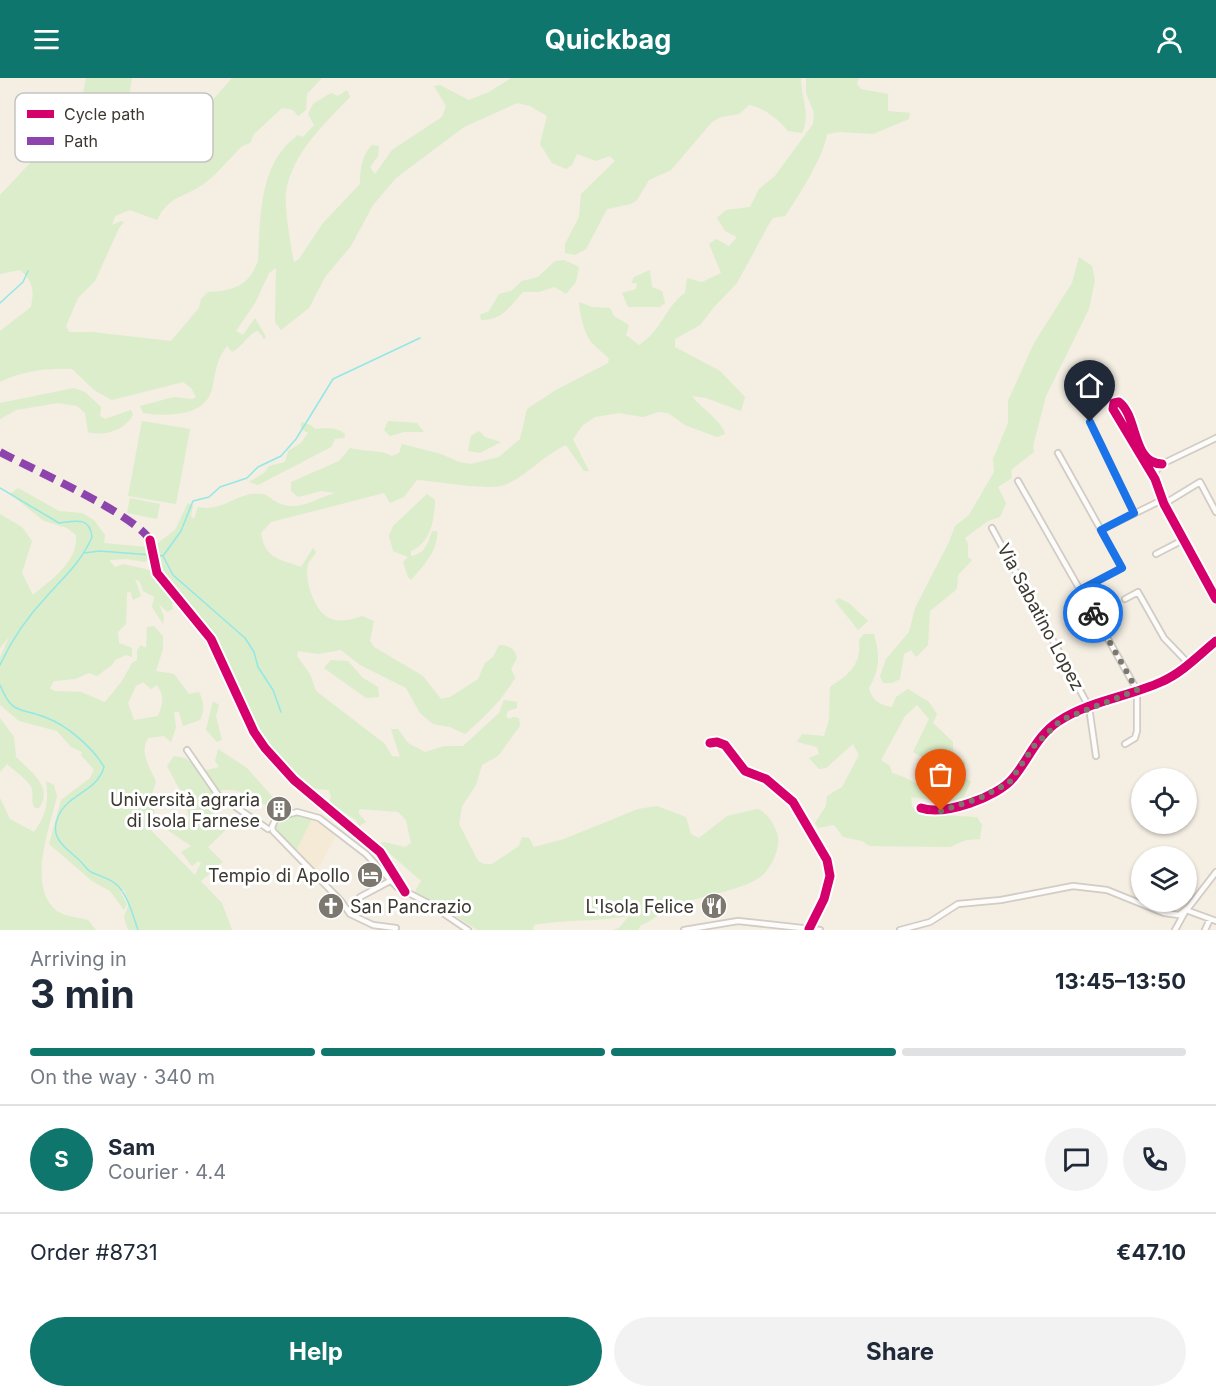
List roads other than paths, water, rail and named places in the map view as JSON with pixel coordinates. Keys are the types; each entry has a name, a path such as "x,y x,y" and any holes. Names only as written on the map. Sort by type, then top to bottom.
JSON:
{"street":[{"path":"1162,464 1146,457 1133,432 1134,424 1122,404 1115,402 1113,410 1155,479 1163,502 1216,599"},
{"path":"1090,422 1134,513"},
{"path":"1155,479 1155,473 1162,464 1216,438"},
{"path":"1058,453 1122,568 1080,590"},
{"path":"1018,481 1137,690 1137,731 1135,738 1125,744"},
{"path":"1101,530 1134,513 1163,502 1200,482 1216,512"},
{"name":"Via Sabatino Lopez","path":"992,528 1089,707"},
{"path":"150,540 160,578 210,639 254,732 265,748 294,780 380,852 405,892"},
{"path":"1156,554 1183,540"},
{"path":"1125,599 1138,591 1164,638 1189,664"},
{"path":"921,808 934,811 948,810 1006,785 1015,776 1034,746 1056,723 1089,707 1168,679 1216,641"},
{"path":"1089,707 1096,756"},
{"path":"710,742 725,745 745,771 766,779 793,802 827,860 830,876 824,899 809,928"},
{"path":"187,750 218,795 268,829"},
{"path":"396,928 373,925 350,914 341,901 273,831 273,824 278,817 291,812 303,812 319,818 366,854 390,881 468,930"},
{"path":"1197,897 1216,872"},
{"path":"360,897 390,881"},
{"path":"900,930 930,921 958,904 1000,900 1062,887 1098,888 1131,900"},
{"path":"1162,912 1177,915 1184,912"},
{"path":"1175,930 1185,912"},
{"path":"1189,912 1216,921"},
{"path":"1205,930 1210,919"},
{"path":"684,930 728,921 820,930"},
{"path":"759,923 760,930"}],"waterway":[{"path":"0,303 23,282 28,271"},
{"path":"163,556 181,531 193,501 209,497 220,487 247,478 258,467 281,456 296,439 333,379 420,338"},
{"path":"0,488 59,523 76,521 85,523 91,530 92,537 78,561 27,620 0,665"},
{"path":"84,553 100,551 152,555"},
{"path":"156,555 163,556 173,575 245,638 254,652 258,667 273,690 281,712"},
{"path":"0,685 14,707 38,714 63,726 87,745 104,767 95,782 62,809 56,824 57,836 89,870 119,887 128,902 138,930"}],"place":[{"name":"Università agraria di Isola Farnese","path":"279,809"},
{"name":"Tempio di Apollo","path":"370,875"},
{"name":"San Pancrazio","path":"331,906"},
{"name":"L'Isola Felice","path":"714,906"}]}
